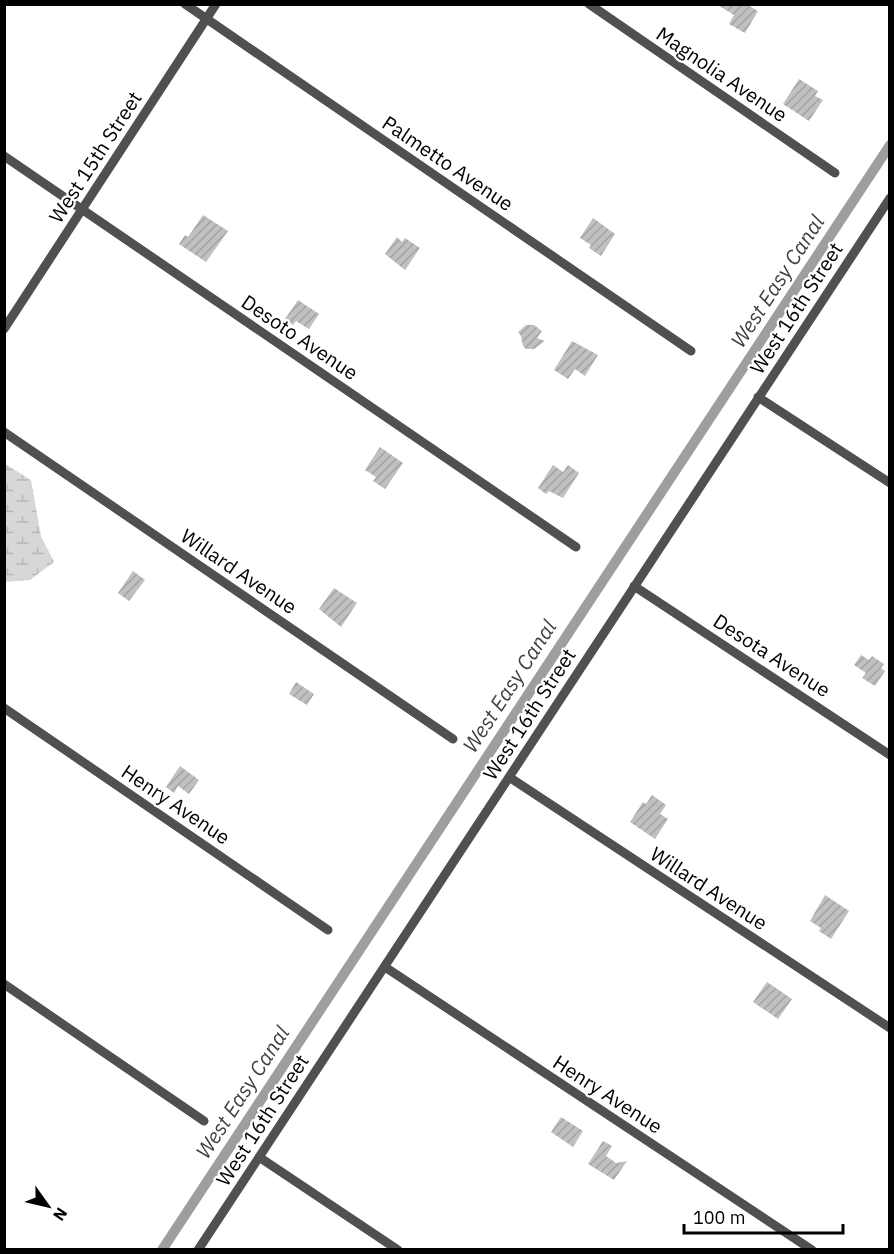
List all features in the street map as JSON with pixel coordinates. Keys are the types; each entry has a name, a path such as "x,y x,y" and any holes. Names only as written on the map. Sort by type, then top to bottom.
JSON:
{"street":[{"name":"Palmetto Avenue","path":"185,4 691,351"},
{"name":"West 15th Street","path":"4,329 216,4"},
{"name":"Magnolia Avenue","path":"589,4 835,173"},
{"name":"Desoto Avenue","path":"4,156 576,547"},
{"name":"West 16th Street","path":"198,1250 758,397 888,204"},
{"path":"758,397 890,483"},
{"name":"Willard Avenue","path":"4,432 453,739"},
{"name":"Desota Avenue","path":"634,586 890,755"},
{"name":"Henry Avenue","path":"4,708 328,930"},
{"name":"Willard Avenue","path":"508,777 890,1028"},
{"name":"Henry Avenue","path":"385,967 812,1250"},
{"path":"4,984 204,1121"},
{"path":"259,1157 398,1250"}],"green space":[{"path":"5,464 31,480 41,536 54,562 30,580 5,582"}],"building":[{"path":"716,4 746,4 758,11 745,33 729,24 734,15"},
{"path":"799,79 818,91 815,96 823,100 809,121 783,104"},
{"path":"203,215 228,231 206,262 179,244 185,235 188,237"},
{"path":"593,218 615,234 601,256 589,248 591,245 580,238"},
{"path":"397,237 402,242 405,238 420,248 405,270 385,254"},
{"path":"298,300 319,314 309,329 296,321 293,325 285,319"},
{"path":"526,325 534,325 542,331 537,338 545,341 534,349 526,349 523,346 518,332"},
{"path":"572,341 598,355 585,376 575,369 568,379 554,370"},
{"path":"380,447 403,463 385,489 373,481 376,477 365,470"},
{"path":"553,465 563,472 568,465 579,473 563,498 549,491 546,494 538,488"},
{"path":"133,571 145,580 129,601 118,593"},
{"path":"334,588 357,603 341,627 319,609"},
{"path":"861,655 869,660 872,656 884,664 881,668 885,671 875,686 862,678 866,673 854,665"},
{"path":"296,682 314,694 307,705 289,694"},
{"path":"180,766 199,780 189,794 178,786 174,793 166,787"},
{"path":"652,795 666,805 660,814 668,819 655,839 630,822 643,802 646,804"},
{"path":"825,895 849,911 831,939 819,931 821,928 810,921"},
{"path":"767,982 792,999 778,1019 753,1002"},
{"path":"561,1117 583,1131 573,1147 551,1132"},
{"path":"603,1141 612,1146 606,1156 616,1163 627,1161 614,1180 588,1164"}],"waterway":[{"name":"West Easy Canal","path":"162,1250 890,145"}]}
